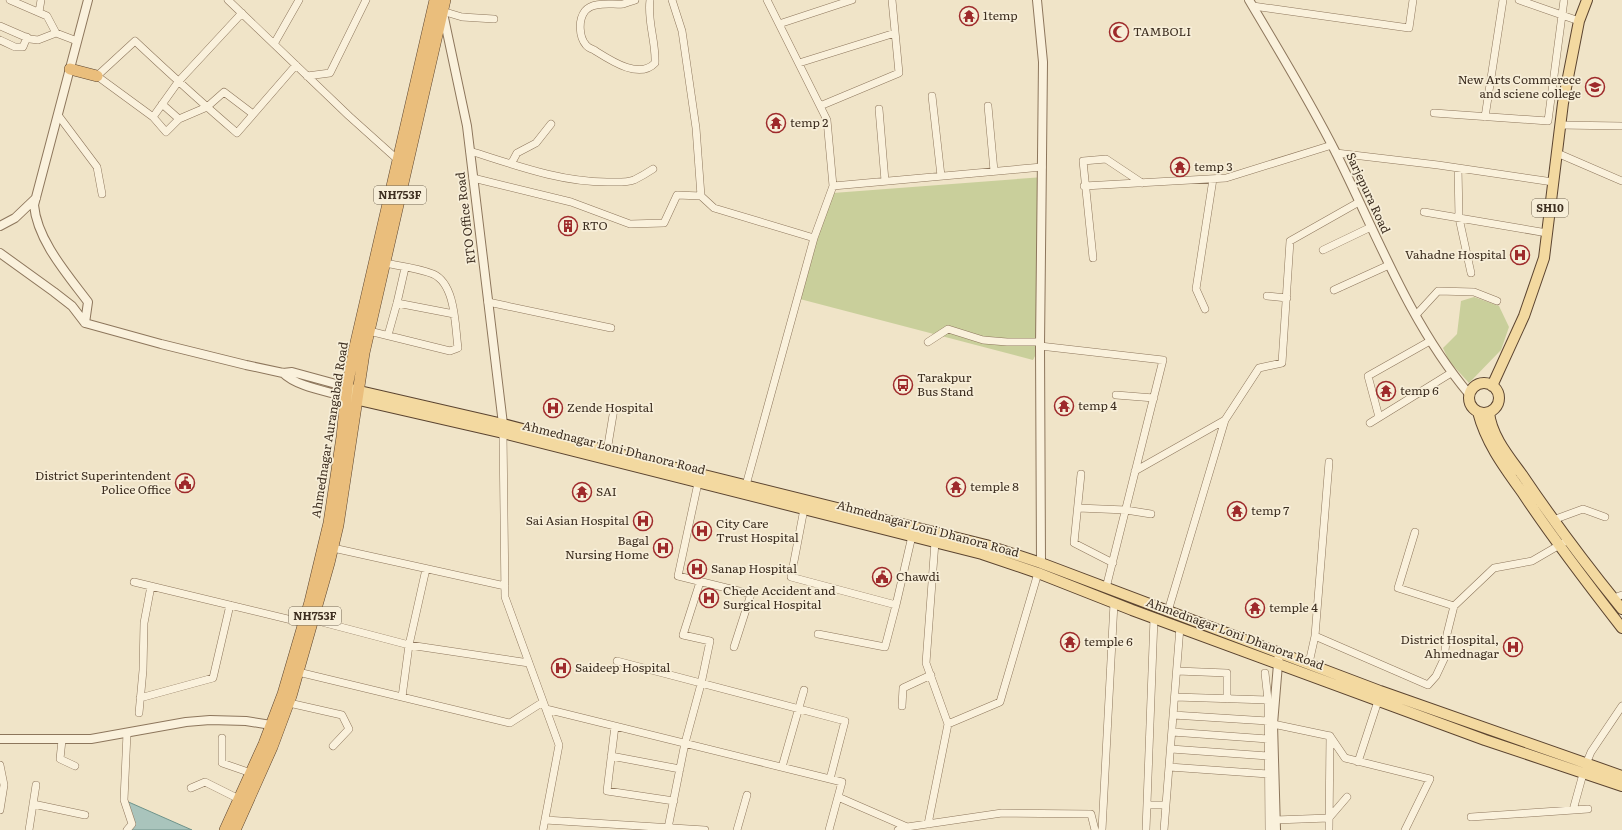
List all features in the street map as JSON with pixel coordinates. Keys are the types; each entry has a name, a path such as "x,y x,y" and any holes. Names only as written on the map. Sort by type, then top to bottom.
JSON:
{"highway":[{"name":"Ahmednagar Aurangabad Road","path":"225,830 271,725 309,622 329,523 342,437 352,394 362,316 435,0"},
{"name":"NH753F","path":"235,830 272,747 289,703 298,672 309,622 333,548 338,525 352,394 369,331 443,5"},
{"path":"70,69 97,76"}],"main road":[{"name":"SH10","path":"1492,386 1524,316 1544,258 1563,103 1579,21 1587,0"},
{"path":"1486,383 1497,390 1499,402 1496,408 1485,414 1472,408 1468,402 1469,394 1472,388 1478,384 1486,383"},
{"name":"Ahmednagar Loni Dhanora Road","path":"352,394 607,451 986,545 1040,568 1114,603 1485,740 1584,769 1622,776"},
{"path":"1478,412 1482,429 1497,456 1559,545 1622,628"},
{"path":"1489,412 1490,422 1504,448 1553,520 1618,597 1622,608"},
{"name":"Ahmednagar Loni Dhanora Road","path":"503,428 698,483 1040,568 1106,588 1461,721 1584,769 1622,786"}],"street":[{"path":"10,0 47,16 56,33 77,41"},
{"path":"39,12 41,0"},
{"path":"85,323 88,302 51,251 35,219 34,205 88,0"},
{"path":"228,0 398,160"},
{"path":"274,44 299,0"},
{"path":"307,76 330,73 366,0"},
{"path":"635,0 625,4 595,5 586,10 581,18 581,34 587,46 605,58 628,67 643,70 650,68 655,63 656,53 653,30 649,20 650,0"},
{"path":"672,0 682,31 696,128 701,196"},
{"path":"746,485 814,238 832,186 827,120 767,0"},
{"path":"779,24 852,0"},
{"path":"820,106 899,73 892,0"},
{"path":"948,724 1000,702 1040,568 1040,344 1043,62 1037,0"},
{"path":"1251,3 1408,28 1412,0"},
{"path":"1485,117 1503,0"},
{"path":"1519,0 1579,21"},
{"path":"1434,113 1548,121 1564,0"},
{"name":"Sarjepura Road","path":"1251,3 1303,92 1334,149 1389,265 1430,341 1451,373 1469,394"},
{"path":"443,5 462,17 494,19"},
{"name":"RTO Office Road","path":"443,5 467,126 503,428"},
{"path":"153,117 178,82 242,13"},
{"path":"0,26 26,37 38,40 56,33"},
{"path":"798,63 895,33"},
{"path":"0,40 19,48 23,47 26,37"},
{"path":"254,114 224,92 207,107 179,119 166,132 153,117 97,76 135,41 178,82 207,107 237,133 254,114 296,65"},
{"path":"932,96 941,176"},
{"path":"162,104 179,119"},
{"path":"988,106 994,171"},
{"path":"879,109 885,181"},
{"path":"58,115 97,167 102,194"},
{"path":"511,164 517,153 536,143 552,124"},
{"path":"1560,125 1622,126"},
{"path":"1084,186 1226,178 1334,149 1553,182"},
{"path":"470,151 511,164 567,178 592,182 617,182 633,180 652,169"},
{"path":"1557,153 1622,181"},
{"path":"1093,258 1084,186 1083,161 1106,159 1142,183"},
{"path":"832,186 1042,166"},
{"path":"1458,168 1459,218 1471,273"},
{"path":"473,178 571,202 630,224 664,223 677,195 701,196 714,208 814,238"},
{"path":"1205,309 1196,289 1214,179"},
{"path":"0,226 15,218 36,198"},
{"path":"1168,612 1224,420 1259,368 1282,363 1290,242 1359,202"},
{"path":"1424,212 1547,233"},
{"path":"1323,250 1371,227"},
{"path":"0,253 72,306 85,323 161,344 283,373 289,380 299,383 352,394"},
{"path":"369,331 450,350 458,348 452,302 441,281 435,275 384,263"},
{"path":"1334,290 1389,265"},
{"path":"388,336 405,268"},
{"path":"1416,315 1438,291 1474,292 1497,301"},
{"path":"1267,296 1287,298"},
{"path":"397,302 454,314"},
{"path":"488,302 611,328"},
{"path":"928,342 948,329 983,340 1040,344 1163,360 1106,588"},
{"path":"1379,417 1368,376 1430,341"},
{"path":"1370,423 1451,373"},
{"path":"1116,395 1154,398"},
{"path":"607,451 614,409"},
{"path":"1135,471 1224,420"},
{"path":"503,428 505,597 559,745 543,830"},
{"path":"1309,663 1315,636 1329,462"},
{"path":"1082,474 1074,543 1113,563"},
{"path":"698,483 678,576 751,594 734,647"},
{"path":"1078,508 1126,510 1151,514"},
{"path":"804,509 791,577 896,605"},
{"path":"1553,520 1583,509 1605,517"},
{"path":"1415,532 1398,588 1454,606"},
{"path":"818,634 885,647 912,536"},
{"path":"1315,636 1428,685 1436,676 1444,660 1446,634 1454,606 1494,568 1532,561 1569,540"},
{"path":"928,824 948,724 926,663 935,542"},
{"path":"333,548 505,586"},
{"path":"402,697 409,645 426,569"},
{"path":"134,582 409,645 529,663"},
{"path":"668,828 685,743 701,684 710,641 683,635 700,582"},
{"path":"139,713 144,670 144,623 150,586"},
{"path":"1102,830 1114,603"},
{"path":"140,698 213,678 230,605"},
{"path":"1146,830 1154,618"},
{"path":"1164,830 1180,627"},
{"path":"1269,830 1268,739 1279,652"},
{"path":"617,661 845,722 830,779"},
{"path":"1177,671 1227,673 1227,699"},
{"path":"298,672 510,723 543,702"},
{"path":"1265,673 1270,722 1276,830"},
{"path":"902,706 903,688 931,675"},
{"path":"782,767 804,690"},
{"path":"1175,697 1268,700"},
{"path":"1358,762 1378,701"},
{"path":"289,703 342,715 350,729 333,746"},
{"path":"1573,810 1584,769 1591,752 1622,706"},
{"path":"546,709 842,782 829,830"},
{"path":"1174,715 1270,722 1330,736 1345,758 1430,779 1405,830"},
{"path":"0,739 91,739 186,722 210,720 246,721 271,725"},
{"path":"615,726 607,791 674,801"},
{"path":"1172,732 1268,739"},
{"path":"127,733 124,800 132,824 127,830"},
{"path":"1329,830 1330,736"},
{"path":"222,738 222,763 251,773"},
{"path":"62,740 60,759 75,766"},
{"path":"1171,749 1268,756"},
{"path":"611,756 680,769"},
{"path":"0,767 4,785 0,810"},
{"path":"1170,767 1268,774"},
{"path":"191,788 205,782 239,799"},
{"path":"29,830 36,785"},
{"path":"737,830 747,795"},
{"path":"838,797 907,827"},
{"path":"1275,820 1329,818 1347,797"},
{"path":"33,804 85,815"},
{"path":"1147,805 1166,805"},
{"path":"1471,817 1588,809"},
{"path":"898,830 907,827 1002,813 1091,814 1095,830"},
{"path":"545,820 705,830"}],"green space":[{"path":"1044,177 1040,346 1033,360 796,298 833,193"},
{"path":"1474,297 1499,306 1509,327 1501,350 1469,383 1449,361 1443,348 1457,334 1461,301"}],"water":[{"path":"124,800 192,830 127,830 132,824"}],"place":[{"name":"1temp","path":"969,16"},
{"name":"TAMBOLI","path":"1119,32"},
{"name":"New Arts Commerece and sciene college","path":"1595,87"},
{"name":"temp 2","path":"776,123"},
{"name":"temp 3","path":"1180,167"},
{"name":"RTO","path":"568,226"},
{"name":"Vahadne Hospital","path":"1520,255"},
{"name":"Tarakpur Bus Stand","path":"903,385"},
{"name":"temp 6","path":"1386,391"},
{"name":"temp 4","path":"1064,406"},
{"name":"Zende Hospital","path":"553,408"},
{"name":"District Superintendent Police Office","path":"185,483"},
{"name":"temple 8","path":"956,487"},
{"name":"SAI","path":"582,492"},
{"name":"temp 7","path":"1237,511"},
{"name":"Sai Asian Hospital","path":"643,521"},
{"name":"City Care Trust Hospital","path":"702,531"},
{"name":"Bagal Nursing Home","path":"663,548"},
{"name":"Sanap Hospital","path":"697,569"},
{"name":"Chawdi","path":"882,577"},
{"name":"Chede Accident and Surgical Hospital","path":"709,598"},
{"name":"temple 4","path":"1255,608"},
{"name":"temple 6","path":"1070,642"},
{"name":"District Hospital, Ahmednagar","path":"1513,647"},
{"name":"Saideep Hospital","path":"561,668"}]}
